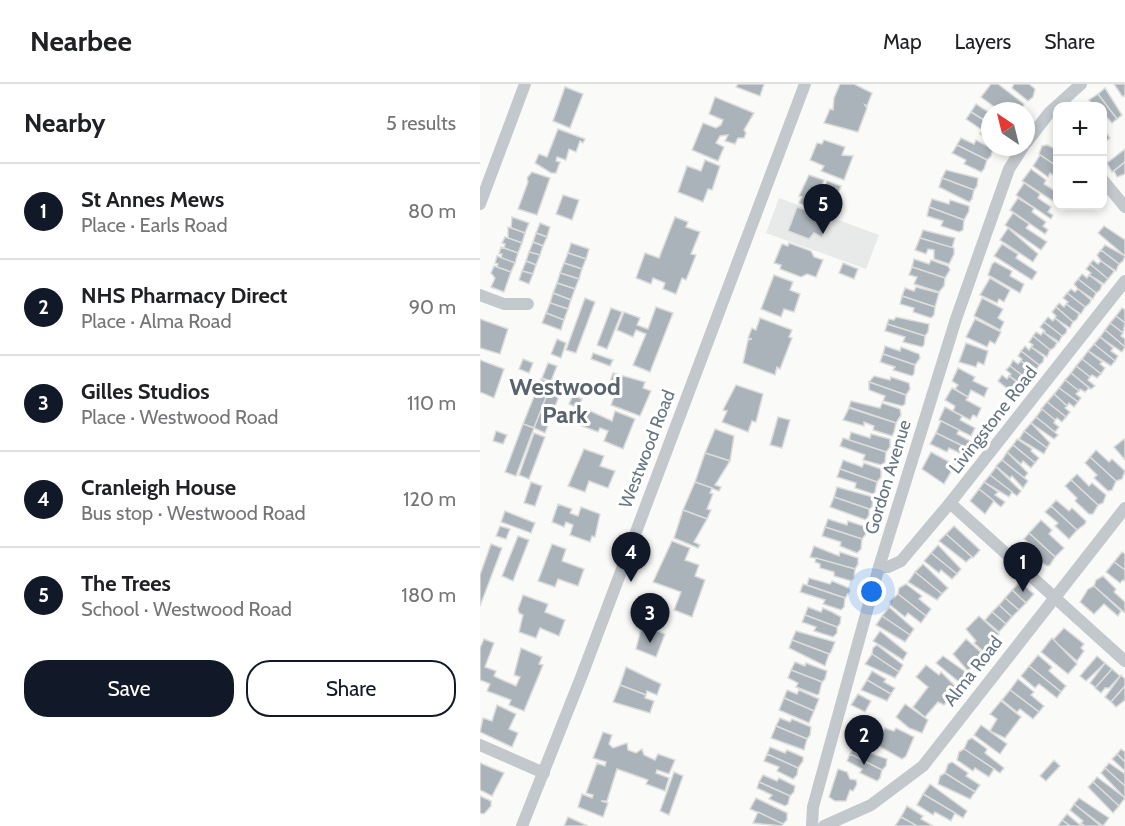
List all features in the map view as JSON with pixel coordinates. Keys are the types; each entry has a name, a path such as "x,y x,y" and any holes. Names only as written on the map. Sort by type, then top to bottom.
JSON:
{"street":[{"path":"480,204 525,84"},
{"name":"Westwood Road","path":"522,826 805,84"},
{"path":"1035,131 1049,113 1081,84"},
{"path":"1049,113 1053,117"},
{"name":"Gordon Avenue","path":"812,826 813,807 879,567 956,319 1009,169 1017,156"},
{"path":"1107,185 1125,207"},
{"name":"Livingstone Road","path":"879,567 888,567 901,561 950,503 1125,281"},
{"path":"480,295 504,304 528,304"},
{"path":"950,503 1125,661"},
{"name":"Alma Road","path":"824,826 871,805 923,766 1125,508"},
{"path":"480,745 544,773"}],"shaded area":[{"path":"779,198 879,235 866,269 766,233"}],"building":[{"path":"738,84 764,84 760,96 736,87"},
{"path":"840,84 854,84 872,93 867,106 865,105 867,108 858,132 824,123 830,109 833,110 834,98"},
{"path":"991,84 998,84 1021,102 988,102 981,97"},
{"path":"1014,84 1029,84 1035,89 1033,97 1028,101 1012,88"},
{"path":"1114,84 1125,84 1125,96 1122,96"},
{"path":"565,87 583,94 570,128 553,121"},
{"path":"1105,88 1122,115 1117,119 1107,106 1107,102 1104,102 1098,94"},
{"path":"1098,94 1104,102 1091,102 1089,100"},
{"path":"715,97 754,113 744,130 746,133 744,138 738,138 735,144 725,141 728,135 720,136 716,143 724,147 718,161 692,150 703,123 716,128 721,125 723,120 709,114"},
{"path":"976,104 981,107 981,118 971,112"},
{"path":"1107,106 1117,119 1112,123 1107,118"},
{"path":"971,112 981,118 981,129 966,119"},
{"path":"558,129 585,139 583,143 580,141 576,152 569,149 566,160 557,157 556,161 560,162 556,173 551,173 535,163 539,154 547,157"},
{"path":"961,138 974,144 976,140 981,143 981,156 991,156 987,160 957,145"},
{"path":"824,140 845,147 842,155 853,156 844,180 821,171 824,166 810,160 817,143 822,144"},
{"path":"957,145 987,160 981,172 964,164 966,160 952,153"},
{"path":"1042,146 1053,148 1053,164 1039,154"},
{"path":"1125,149 1125,162 1112,172 1107,163"},
{"path":"1040,155 1053,164 1053,175 1050,173 1048,177 1033,166"},
{"path":"705,160 720,166 712,190 708,189 703,202 678,192 687,166 701,171"},
{"path":"1125,162 1125,174 1117,177 1114,171"},
{"path":"1031,169 1046,180 1044,184 1053,190 1053,201 1022,181"},
{"path":"946,170 978,178 977,186 974,190 942,178"},
{"path":"532,172 550,178 537,215 518,209 528,182 527,178"},
{"path":"809,175 824,180 822,186 825,187 827,181 841,186 830,215 816,209 818,203 816,202 813,209 799,203 802,197 799,196"},
{"path":"942,178 974,190 972,199 969,202 939,187"},
{"path":"1024,183 1040,194 1038,198 1051,207 1048,212 1053,215 1051,219 1016,195"},
{"path":"563,195 579,200 572,220 556,214"},
{"path":"1018,198 1034,208 1032,212 1046,222 1043,226 1048,230 1045,234 1010,210"},
{"path":"932,199 949,204 950,200 969,206 969,211 964,220 929,207"},
{"path":"797,207 830,218 822,237 814,233 809,239 788,231"},
{"path":"929,207 964,220 963,230 959,232 941,226 943,221 927,216"},
{"path":"1013,213 1029,224 1026,228 1047,242 1041,250 1005,225"},
{"path":"512,217 529,223 525,233 511,228"},
{"path":"675,217 688,222 686,227 700,232 691,254 696,255 686,280 682,278 676,294 663,289 665,283 653,278 651,284 636,278 645,253 659,258"},
{"path":"540,223 550,227 547,237 536,233"},
{"path":"1104,226 1125,240 1125,256 1098,233"},
{"path":"508,227 525,233 522,243 508,238"},
{"path":"1008,228 1038,254 1033,262 1000,240"},
{"path":"923,230 955,238 952,248 920,238"},
{"path":"536,233 547,237 543,246 533,242"},
{"path":"505,237 522,243 518,253 504,248 505,244 502,243"},
{"path":"920,238 954,248 949,264 934,259 934,250 928,249 926,254 915,250"},
{"path":"533,242 543,246 540,255 529,252"},
{"path":"571,243 589,249 586,259 568,253"},
{"path":"789,243 811,251 814,257 823,260 816,277 807,274 801,277 780,269 781,265 774,263 782,244 788,246"},
{"path":"1002,244 1018,254 1016,258 1037,272 1032,280 994,256"},
{"path":"1105,245 1125,256 1123,261 1119,264 1101,250"},
{"path":"501,247 518,253 515,263 501,258 502,254 499,254"},
{"path":"1101,250 1119,264 1116,271 1101,261 1097,255"},
{"path":"529,252 540,255 536,265 526,261"},
{"path":"568,253 586,259 582,269 564,263"},
{"path":"497,256 515,263 511,272 497,267 498,264 495,263"},
{"path":"914,259 929,264 931,260 948,266 950,270 945,278 912,267"},
{"path":"1093,260 1098,264 1101,261 1114,271 1108,279 1090,264"},
{"path":"526,261 536,265 533,274 522,271"},
{"path":"995,262 1012,271 1010,276 1024,284 1020,293 988,275"},
{"path":"564,263 582,269 579,279 560,273"},
{"path":"843,263 858,269 854,279 839,273"},
{"path":"1090,264 1108,279 1104,284 1089,275 1091,273 1086,269"},
{"path":"494,266 511,272 504,292 491,287 495,278 491,273"},
{"path":"912,267 945,278 944,286 939,292 914,284 917,277 909,275"},
{"path":"522,271 533,274 529,284 519,280"},
{"path":"560,273 579,279 575,289 557,283"},
{"path":"1082,274 1087,278 1089,275 1102,285 1100,290 1096,293 1078,279"},
{"path":"774,275 793,282 790,290 800,294 794,312 784,309 781,317 761,309"},
{"path":"990,278 1010,290 1004,302 999,299 997,303 980,295"},
{"path":"1078,279 1096,293 1093,299 1074,284"},
{"path":"557,283 575,289 571,300 553,293"},
{"path":"916,287 939,293 935,307 902,296 905,288 914,291"},
{"path":"1071,289 1075,292 1078,289 1091,300 1090,303 1085,307 1067,293"},
{"path":"553,293 571,300 568,309 550,303"},
{"path":"1067,293 1085,307 1081,314 1066,304 1068,302 1063,298"},
{"path":"902,296 935,307 934,315 931,318 913,312 914,308 900,304"},
{"path":"585,298 595,302 576,353 566,350"},
{"path":"982,298 1003,309 998,318 1004,322 1000,330 974,316"},
{"path":"550,303 568,309 564,320 546,313"},
{"path":"1059,303 1064,307 1066,304 1079,314 1077,319 1073,322 1056,307"},
{"path":"656,307 673,313 650,372 633,365 646,334 636,330 633,337 617,330 624,312 640,318 637,325 648,329"},
{"path":"1056,307 1073,322 1070,328 1055,318 1052,312"},
{"path":"611,308 622,312 607,349 597,345"},
{"path":"1122,308 1125,310 1125,323 1116,316"},
{"path":"546,313 564,320 561,330 542,323"},
{"path":"1116,316 1125,323 1123,333 1110,323"},
{"path":"896,317 929,324 928,332 925,336 887,324 889,319 894,320"},
{"path":"1048,317 1053,321 1055,318 1067,329 1066,333 1062,336 1044,322"},
{"path":"760,318 792,330 789,337 792,338 780,369 777,367 775,375 743,363 748,340 752,339 748,338 752,328 756,330"},
{"path":"480,319 508,329 500,354 480,348"},
{"path":"975,319 1001,332 995,344 990,341 987,347 966,337"},
{"path":"1044,322 1062,336 1059,342 1043,332 1045,331 1040,327"},
{"path":"1110,323 1123,333 1121,336 1125,339 1125,347 1105,330"},
{"path":"887,324 925,336 924,345 922,347 903,342 905,337 885,331"},
{"path":"1105,330 1125,347 1122,352 1100,337"},
{"path":"1036,332 1041,335 1043,332 1057,343 1054,348 1050,350 1033,336"},
{"path":"1033,336 1050,350 1047,357 1031,347 1033,345 1029,342"},
{"path":"1100,337 1113,348 1111,351 1118,356 1115,361 1094,344"},
{"path":"557,339 566,343 561,358 551,354"},
{"path":"966,343 988,351 984,365 978,362 976,367 959,362"},
{"path":"1094,344 1115,361 1111,366 1088,351"},
{"path":"885,346 900,351 901,347 919,354 920,358 915,365 883,354"},
{"path":"1025,346 1029,350 1031,347 1044,357 1043,362 1039,365 1021,351"},
{"path":"1021,351 1039,365 1036,371 1021,361 1022,359 1018,356"},
{"path":"1088,351 1102,362 1100,364 1105,368 1101,374 1082,359"},
{"path":"593,353 613,360 610,366 591,359"},
{"path":"883,354 915,365 914,374 912,376 893,370 895,367 880,362"},
{"path":"523,359 533,363 529,373 519,369"},
{"path":"1082,359 1101,374 1097,378 1092,375 1090,377 1076,366"},
{"path":"480,360 504,369 494,398 480,392"},
{"path":"1013,360 1018,364 1021,361 1034,372 1031,377 1027,379 1010,366"},
{"path":"548,363 557,366 551,381 542,378"},
{"path":"1010,366 1027,379 1024,386 1009,376 1011,374 1006,370"},
{"path":"1076,366 1090,377 1088,380 1095,386 1091,389 1071,373"},
{"path":"958,368 975,377 973,381 988,388 984,397 971,390 968,397 955,389 958,385 952,381"},
{"path":"613,373 645,382 643,388 651,391 640,416 611,405 614,397 606,393"},
{"path":"1071,373 1089,388 1085,392 1080,389 1079,391 1065,380"},
{"path":"1002,375 1007,379 1009,376 1022,386 1020,392 1015,395 998,381"},
{"path":"874,376 890,380 891,377 909,383 910,389 906,395 869,382"},
{"path":"541,379 552,383 534,428 523,424"},
{"path":"1065,380 1079,391 1076,394 1081,398 1078,402 1059,388"},
{"path":"869,382 906,395 905,404 902,406 883,401 885,396 869,390"},
{"path":"736,385 763,394 756,422 752,421 748,432 722,422 727,411 723,410"},
{"path":"550,387 561,391 545,433 534,428"},
{"path":"952,388 968,397 966,400 981,408 977,417 973,415 970,420 953,411 955,406 945,400"},
{"path":"1059,388 1078,402 1074,407 1069,403 1067,406 1054,394"},
{"path":"1054,394 1067,406 1065,408 1070,412 1066,417 1047,402"},
{"path":"573,395 582,399 578,408 569,404"},
{"path":"851,401 880,408 882,403 900,409 901,415 896,423 849,407"},
{"path":"1047,402 1066,417 1062,422 1057,418 1055,420 1041,409"},
{"path":"945,407 962,416 960,420 975,428 971,436 939,420"},
{"path":"849,408 896,423 892,436 873,430 874,426 864,422 864,426 843,420"},
{"path":"1042,409 1055,420 1054,423 1059,427 1055,432 1036,417"},
{"path":"588,410 612,421 615,411 635,419 623,449 604,441 608,431 600,428 598,432 582,426"},
{"path":"778,417 790,420 782,448 770,445"},
{"path":"1036,417 1058,435 1054,439 1031,423"},
{"path":"941,421 959,430 957,434 970,441 967,448 936,433"},
{"path":"1031,423 1050,443 1047,448 1024,431"},
{"path":"523,424 534,428 516,476 505,472"},
{"path":"715,429 734,436 730,461 705,453"},
{"path":"496,431 507,435 503,444 493,441"},
{"path":"1024,431 1047,448 1044,454 1019,439"},
{"path":"851,432 870,438 871,434 890,439 890,447 886,452 849,440"},
{"path":"534,433 545,437 529,479 519,475"},
{"path":"936,433 967,448 964,455 949,448 947,452 930,444"},
{"path":"843,438 886,452 885,462 881,465 863,460 865,455 840,446"},
{"path":"1017,439 1032,449 1031,451 1039,458 1035,463 1013,445"},
{"path":"1124,439 1125,441 1125,460 1114,447"},
{"path":"1013,445 1035,463 1031,468 1023,461 1021,464 1007,452"},
{"path":"584,449 604,456 600,466 615,471 608,488 589,481 585,492 568,486"},
{"path":"1096,450 1109,462 1112,459 1125,471 1122,479 1116,481 1090,457"},
{"path":"931,452 955,465 944,484 922,469"},
{"path":"1007,452 1028,473 1024,478 1002,460"},
{"path":"705,453 730,461 715,485 721,487 719,491 695,482"},
{"path":"1090,457 1116,481 1112,490 1108,491 1094,478 1097,475 1085,463"},
{"path":"843,460 862,467 864,463 881,469 881,477 877,482 840,469"},
{"path":"1002,460 1028,481 1023,488 1012,476 1010,478 996,466"},
{"path":"996,467 1021,491 1017,496 990,475"},
{"path":"840,469 877,482 875,492 873,494 855,488 856,483 837,477"},
{"path":"1077,474 1089,486 1092,483 1106,495 1103,503 1098,505 1071,480"},
{"path":"990,475 1012,492 1009,497 984,482"},
{"path":"1071,480 1098,505 1093,514 1089,514 1075,501 1077,498 1065,486"},
{"path":"531,482 542,486 535,506 524,503"},
{"path":"695,482 712,488 710,493 713,494 707,509 711,510 707,519 683,510"},
{"path":"984,482 998,492 995,495 1005,502 1001,507 979,489"},
{"path":"837,487 873,497 872,507 869,509 834,497"},
{"path":"979,489 994,501 985,514 970,501"},
{"path":"834,497 869,509 866,520 830,507"},
{"path":"1056,500 1069,511 1072,508 1086,521 1085,524 1077,530 1051,506"},
{"path":"558,504 572,509 570,513 578,516 581,507 600,514 595,537 592,536 590,542 570,535 573,525 566,522 564,527 552,522"},
{"path":"1051,506 1077,530 1069,539 1055,526 1058,523 1045,512"},
{"path":"683,510 707,519 694,542 700,545 698,548 674,538"},
{"path":"505,511 535,523 531,533 501,522"},
{"path":"828,519 847,525 848,521 866,527 866,534 862,539 825,527"},
{"path":"1041,520 1052,530 1049,534 1064,548 1055,557 1029,533"},
{"path":"500,526 510,529 506,539 496,536"},
{"path":"954,526 980,550 973,558 946,534"},
{"path":"825,527 862,539 861,549 857,553 840,546 841,542 822,536"},
{"path":"1029,533 1055,557 1050,565 1047,566 1033,557 1032,554 1036,550 1024,539"},
{"path":"946,534 972,557 966,562 939,541"},
{"path":"518,536 529,540 513,581 502,576"},
{"path":"672,541 690,548 685,560 699,565 695,576 705,580 692,617 674,610 681,592 653,582"},
{"path":"491,544 502,548 480,606 480,575"},
{"path":"552,544 566,549 562,561 584,569 578,586 558,579 555,587 538,581"},
{"path":"938,545 961,569 957,574 931,553"},
{"path":"814,546 839,556 840,552 858,558 858,564 855,569 810,557"},
{"path":"1122,552 1125,554 1125,570 1114,562"},
{"path":"931,553 957,574 952,579 941,570 939,573 924,561"},
{"path":"816,558 855,569 854,578 851,581 834,576 834,572 820,568 820,564 815,562"},
{"path":"1114,562 1125,570 1125,581 1120,583 1106,572"},
{"path":"923,564 948,588 942,594 915,572"},
{"path":"915,572 942,594 937,600 908,582"},
{"path":"1103,576 1116,589 1114,592 1125,602 1125,613 1094,586 1096,580"},
{"path":"809,578 830,584 832,581 849,588 850,591 845,598 807,585"},
{"path":"1020,582 1034,594 1026,603 1012,590"},
{"path":"803,584 845,598 844,607 841,610 823,604 825,600 800,592"},
{"path":"906,584 922,596 919,599 931,609 926,616 898,594 899,588"},
{"path":"1094,586 1121,611 1118,616 1104,604 1094,614 1080,602 1088,589"},
{"path":"1012,590 1026,603 1019,610 1005,598"},
{"path":"898,594 926,616 921,623 908,613 905,617 890,605 890,601"},
{"path":"523,595 548,604 545,612 565,620 559,636 540,628 536,638 519,632 523,615 518,609"},
{"path":"1005,598 1019,610 1012,617 999,605"},
{"path":"999,605 1012,617 1006,624 992,612"},
{"path":"808,607 821,612 823,608 832,612 841,617 840,624 837,627 805,615"},
{"path":"889,607 914,629 910,635 882,616"},
{"path":"992,612 1006,624 999,632 985,620"},
{"path":"805,615 837,627 837,633 833,637 814,631 816,627 802,622"},
{"path":"882,616 910,635 905,642 876,625"},
{"path":"979,616 999,634 983,651 974,643 976,641 966,629"},
{"path":"642,625 665,634 656,657 636,649"},
{"path":"1064,628 1084,644 1081,648 1084,651 1077,661 1053,640"},
{"path":"796,631 835,642 831,652 829,654 792,640"},
{"path":"880,631 907,653 903,660 873,641"},
{"path":"1052,638 1077,664 1068,674 1041,652"},
{"path":"484,639 494,643 485,667 496,671 494,676 516,686 520,677 514,675 521,648 542,657 539,664 543,665 524,711 509,705 511,700 487,691 490,684 480,680 480,648"},
{"path":"966,639 983,654 968,671 953,654"},
{"path":"792,640 829,654 825,666 789,648"},
{"path":"877,645 903,665 899,672 872,654 873,648"},
{"path":"872,654 899,672 895,678 865,664"},
{"path":"1038,655 1052,667 1049,671 1066,686 1061,692 1029,666"},
{"path":"943,656 967,673 962,681 959,682 936,663"},
{"path":"1097,656 1105,663 1086,681 1080,676"},
{"path":"795,662 805,666 806,663 827,671 825,679 822,682 791,670"},
{"path":"1105,663 1112,669 1096,688 1090,683"},
{"path":"926,665 939,675 941,672 958,689 947,697 949,699 944,705 938,702 925,717 913,707 928,687 916,677"},
{"path":"1029,666 1061,692 1057,698 1039,684 1035,688 1021,676"},
{"path":"626,667 661,684 657,695 647,691 646,695 620,685"},
{"path":"1112,669 1120,676 1101,693 1095,688"},
{"path":"791,670 822,682 819,694 796,687 798,683 788,678"},
{"path":"872,671 886,679 884,682 895,688 891,694 867,680"},
{"path":"1121,675 1125,679 1125,686 1111,702 1105,697"},
{"path":"1018,679 1034,692 1031,695 1044,706 1039,712 1010,690"},
{"path":"867,680 891,694 887,701 861,690"},
{"path":"620,685 646,695 645,698 654,701 650,713 613,702"},
{"path":"1125,686 1125,700 1116,707 1111,702"},
{"path":"787,690 797,694 799,690 819,699 814,711 784,698"},
{"path":"1010,690 1039,712 1033,719 1020,709 1017,712 1002,700"},
{"path":"858,694 871,701 865,712 851,705"},
{"path":"784,698 814,711 809,723 779,710"},
{"path":"1001,701 1021,717 1005,738 990,731 997,719 990,714"},
{"path":"905,704 928,720 922,733 909,728 896,717"},
{"path":"497,705 516,714 509,729 518,733 512,747 480,732 483,718 492,721"},
{"path":"780,718 790,722 792,719 811,727 810,735 807,739 776,726"},
{"path":"981,725 1007,744 1000,754 974,735"},
{"path":"776,726 807,739 804,750 771,738"},
{"path":"885,728 894,731 896,728 914,737 906,756 902,759 875,744"},
{"path":"603,732 612,735 609,744 613,748 627,743 628,750 636,753 642,749 644,755 655,760 658,754 675,760 669,774 657,770 656,773 669,778 665,791 646,784 648,780 617,769 607,801 601,801 608,803 603,817 578,807 582,794 592,798 593,795 586,793 597,763 605,766 606,762 593,758"},
{"path":"972,738 987,749 985,753 1004,768 1000,773 964,749 968,740"},
{"path":"770,747 785,753 787,750 803,757 803,761 798,768 767,754"},
{"path":"854,747 887,759 886,766 882,770 850,754"},
{"path":"964,749 994,769 989,777 975,768 973,771 957,760 959,752"},
{"path":"1121,749 1125,752 1125,762 1117,754"},
{"path":"767,754 798,768 797,775 793,779 777,771 779,767 764,761"},
{"path":"850,754 882,770 880,778 877,781 860,773 862,769 847,761"},
{"path":"1117,754 1125,762 1125,771 1112,759"},
{"path":"1054,760 1060,766 1046,781 1040,776"},
{"path":"952,762 968,773 966,776 980,785 975,792 945,773 948,764"},
{"path":"480,763 504,773 492,796 480,790"},
{"path":"1109,763 1125,774 1125,786 1105,768"},
{"path":"1105,768 1125,786 1125,798 1101,773"},
{"path":"838,769 847,772 850,779 856,780 857,784 853,791 850,790 846,801 835,801 829,797"},
{"path":"674,772 683,776 669,815 660,811"},
{"path":"945,773 975,792 970,799 938,784 940,776"},
{"path":"763,775 777,781 779,778 795,786 794,792 790,796 759,782"},
{"path":"1097,777 1125,798 1119,806 1093,782"},
{"path":"759,782 790,796 788,804 785,806 769,799 772,795 757,788"},
{"path":"1093,782 1119,806 1113,813 1088,787"},
{"path":"930,784 967,811 963,818 923,794"},
{"path":"923,794 955,813 951,821 935,812 933,815 917,805"},
{"path":"480,796 491,801 491,806 484,814 480,813"},
{"path":"756,798 787,813 787,820 783,824 750,809"},
{"path":"1079,798 1109,818 1103,826 1074,804"},
{"path":"1074,804 1101,826 1085,826 1081,823 1083,821 1070,810"},
{"path":"907,806 923,816 921,819 933,826 917,826 901,817"},
{"path":"758,812 783,824 782,826 753,823"},
{"path":"1067,814 1085,826 1070,826 1062,820"},
{"path":"568,817 588,826 564,826"},
{"path":"901,817 917,826 895,826"},
{"path":"1062,820 1070,826 1058,826"}],"place":[{"name":"The Trees","path":"823,234"},
{"name":"Cranleigh House","path":"631,582"},
{"name":"St Annes Mews","path":"1023,592"},
{"name":"Gilles Studios","path":"650,643"},
{"name":"NHS Pharmacy Direct","path":"864,765"}],"district":[{"name":"Westwood Park","path":"565,400"}]}
